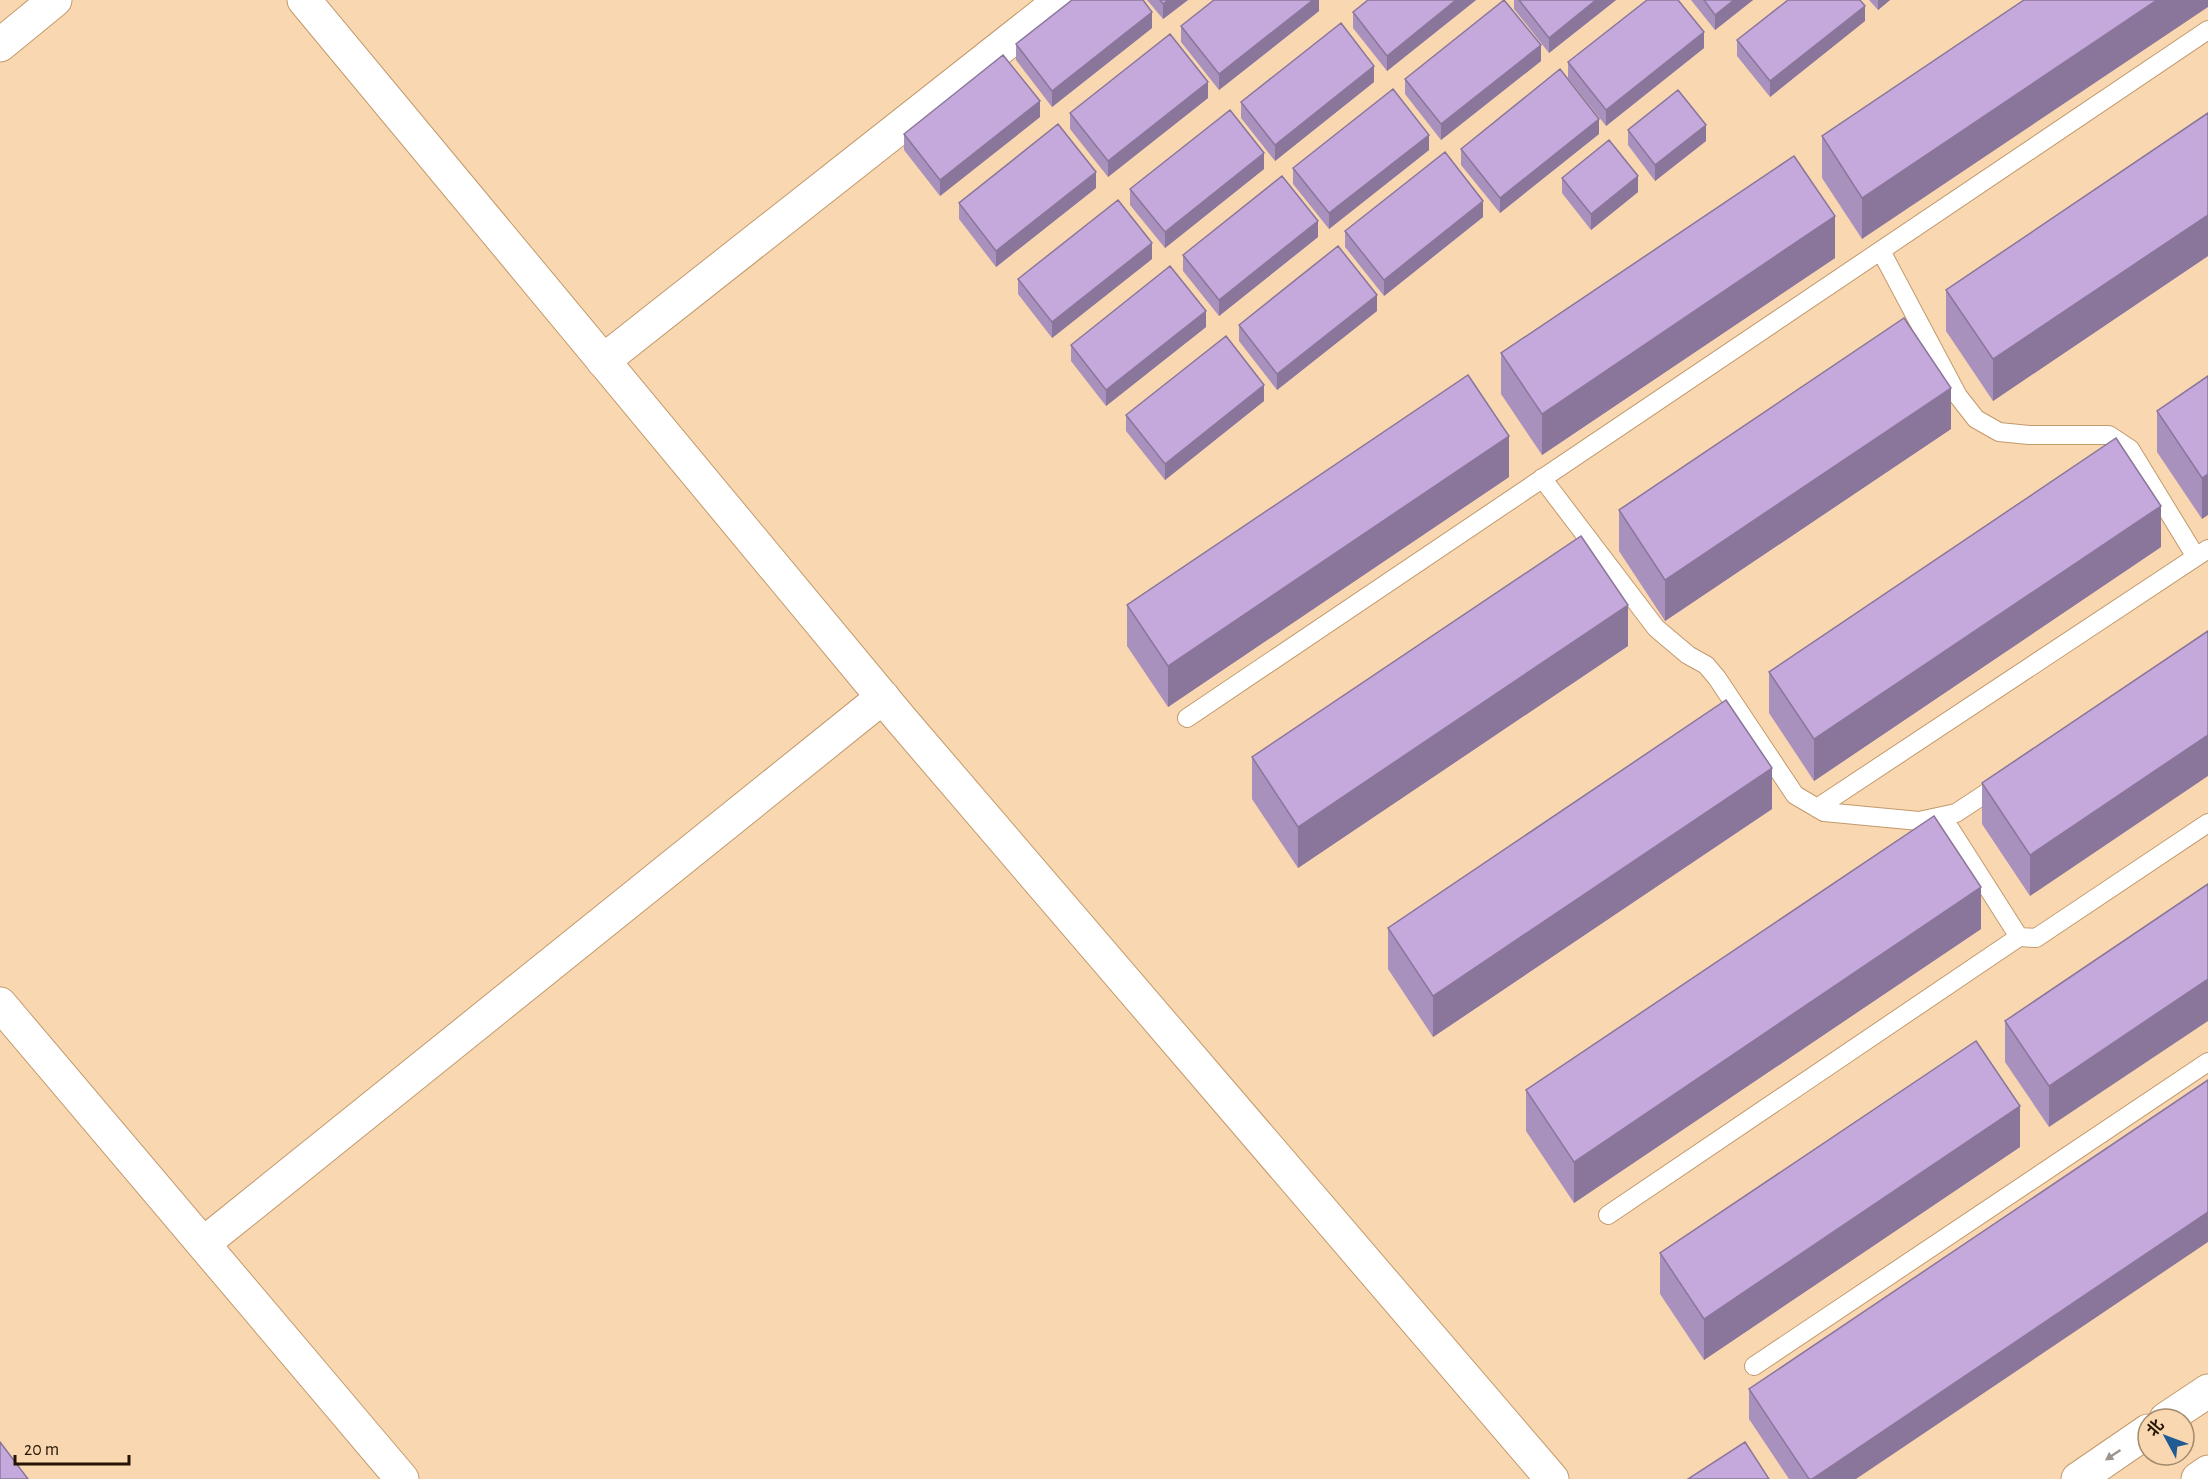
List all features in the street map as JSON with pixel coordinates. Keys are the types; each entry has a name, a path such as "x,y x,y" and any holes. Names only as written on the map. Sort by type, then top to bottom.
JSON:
{"street":[{"path":"0,45 55,0"},
{"path":"303,0 883,697 1552,1479"},
{"path":"603,361 1061,0"},
{"path":"203,1244 883,697"},
{"path":"0,1004 402,1479"},
{"path":"2183,1407 2208,1390"},
{"path":"2078,1479 2136,1439"},
{"path":"2198,1479 2208,1472"}],"lane":[{"path":"1187,718 2208,30"},
{"path":"1817,808 2202,553 2130,449 2109,435 2029,435 1999,432 1976,419 1958,396 1881,251"},
{"path":"1542,478 1656,627 1688,655 1706,665 1717,678 1795,795 1824,812 1919,821 1956,813 2014,774"},
{"path":"1942,816 2019,937"},
{"path":"1608,1215 2019,937 2036,938 2208,823"},
{"path":"1754,1366 2208,1062"}],"building":[{"path":"1072,0 1143,0 1152,12 1052,91 1016,44"},
{"path":"1214,0 1313,0 1219,74 1181,26"},
{"path":"1368,0 1456,0 1387,56 1353,12"},
{"path":"1504,0 1541,45 1441,124 1405,79"},
{"path":"1519,0 1596,0 1549,38"},
{"path":"1647,0 1678,0 1704,32 1606,110 1568,62"},
{"path":"1704,0 1734,0 1715,15"},
{"path":"1788,0 1860,0 1865,6 1770,81 1737,40"},
{"path":"2024,0 2157,0 1862,198 1822,136"},
{"path":"1341,23 1374,66 1275,145 1241,102"},
{"path":"1170,34 1208,82 1108,161 1070,113"},
{"path":"1003,55 1040,101 940,180 904,134"},
{"path":"1560,69 1599,119 1500,198 1461,149"},
{"path":"1393,89 1429,135 1329,213 1293,168"},
{"path":"1678,90 1706,125 1655,165 1628,130"},
{"path":"1230,110 1264,153 1165,232 1130,189"},
{"path":"2208,113 2208,215 1993,359 1946,290"},
{"path":"1058,124 1096,172 996,251 959,203"},
{"path":"1609,140 1638,176 1591,214 1562,178"},
{"path":"1445,152 1483,201 1384,280 1345,231"},
{"path":"1794,156 1835,216 1542,414 1501,353"},
{"path":"1282,176 1318,221 1219,300 1183,255"},
{"path":"1118,200 1152,243 1052,322 1018,279"},
{"path":"1338,246 1377,295 1277,374 1239,325"},
{"path":"1170,266 1206,311 1106,390 1071,345"},
{"path":"1904,318 1951,388 1665,580 1619,510"},
{"path":"1226,336 1264,385 1165,464 1126,415"},
{"path":"1468,375 1509,436 1168,666 1127,605"},
{"path":"2208,376 2208,474 2202,478 2157,411"},
{"path":"2116,438 2161,506 1814,739 1769,672"},
{"path":"1581,536 1628,605 1298,827 1252,757"},
{"path":"2208,631 2208,735 2030,855 1982,783"},
{"path":"1726,700 1772,768 1433,996 1388,928"},
{"path":"1934,816 1981,887 1574,1162 1526,1090"},
{"path":"2208,884 2208,979 2049,1086 2005,1021"},
{"path":"1976,1041 2020,1106 1704,1319 1660,1253"},
{"path":"2208,1080 2208,1212 1809,1479 1749,1389"},
{"path":"0,1442 28,1479 0,1479"},
{"path":"1745,1442 1769,1479 1688,1479"}]}
